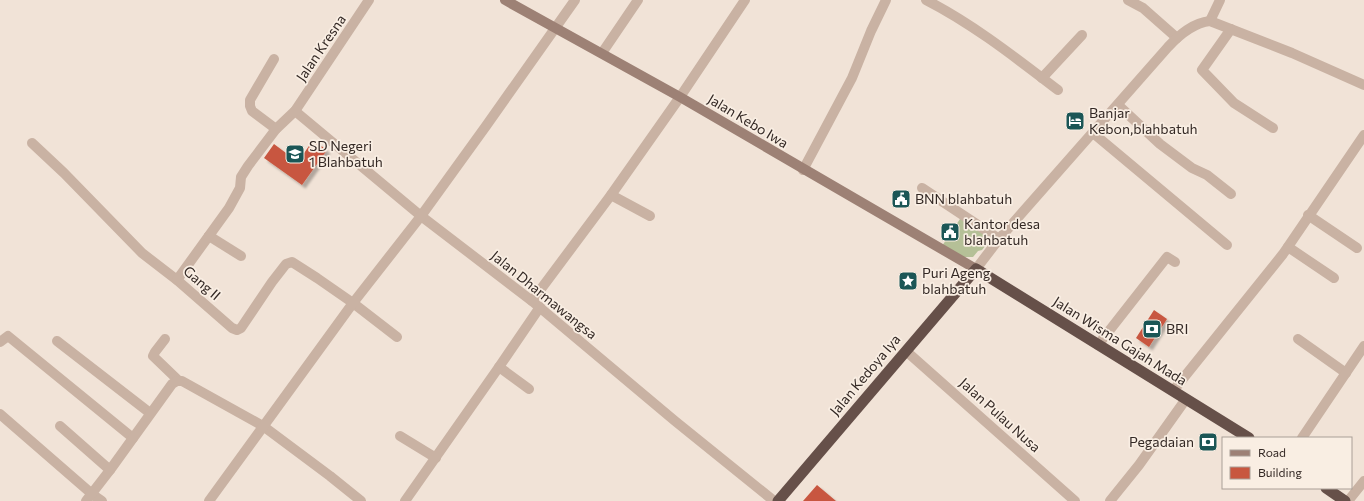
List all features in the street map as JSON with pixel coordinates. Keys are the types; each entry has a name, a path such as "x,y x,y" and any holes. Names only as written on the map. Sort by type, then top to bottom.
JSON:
{"highway":[{"name":"Jalan Wisma Gajah Mada","path":"976,269 1247,437"},
{"name":"Jalan Kedoya Iya","path":"778,501 976,269"},
{"path":"1327,489 1345,501"}],"main road":[{"name":"Jalan Kebo Iwa","path":"506,0 680,97 803,170 976,269"}],"street":[{"name":"Jalan Kresna","path":"177,280 229,208 240,188 241,177 248,166 276,129 295,111 369,0"},
{"path":"210,501 353,303 421,216 575,0"},
{"path":"602,53 638,0"},
{"path":"405,501 500,367 536,304 680,97 745,0"},
{"path":"803,170 852,78 871,31 886,0"},
{"path":"926,0 988,39 1058,90"},
{"path":"1128,0 1143,8 1177,38"},
{"path":"1210,21 1219,0"},
{"path":"976,269 999,239 1177,38 1200,22 1210,21 1231,29 1292,53 1364,85"},
{"path":"1231,29 1202,70 1234,103 1274,128"},
{"path":"1042,78 1082,35"},
{"path":"274,59 250,100 250,106 252,111 276,129"},
{"path":"1118,105 1160,144 1192,168 1208,175 1231,194"},
{"name":"Jalan Dharmawangsa","path":"295,111 421,216 536,304 675,421 774,501"},
{"path":"1093,133 1227,245"},
{"path":"1173,391 1288,247 1308,215 1364,135"},
{"name":"Gang II","path":"32,143 64,173 142,253 177,280 232,328 237,330 241,328 277,276 286,264 290,262 294,262 353,303"},
{"path":"922,188 999,239"},
{"path":"611,195 650,216"},
{"path":"1308,215 1357,248"},
{"path":"209,236 241,256"},
{"path":"1288,247 1334,278"},
{"path":"1098,345 1167,257 1175,262"},
{"path":"353,303 397,337"},
{"path":"0,342 8,336 133,438"},
{"path":"165,339 153,356 179,381 182,381 263,426 361,501"},
{"path":"1298,339 1346,373"},
{"path":"57,341 150,414"},
{"path":"1303,437 1364,346"},
{"name":"Jalan Pulau Nusa","path":"906,351 1075,501"},
{"path":"500,367 529,389"},
{"path":"89,498 172,384 179,381"},
{"path":"1110,501 1139,465 1186,399"},
{"path":"0,414 89,498 102,501"},
{"path":"60,426 110,470"},
{"path":"400,436 436,458"},
{"path":"1348,501 1364,481"}],"green space":[{"path":"962,216 993,237 989,241 992,243 989,247 986,245 973,257 962,257 942,246"}],"building":[{"path":"313,140 327,150 302,185 264,158 274,144 298,162"},
{"name":"BRI","path":"1154,310 1167,319 1149,347 1136,338"},
{"path":"817,485 836,501 803,501"}],"place":[{"name":"Banjar Kebon,blahbatuh","path":"1075,121"},
{"name":"SD Negeri 1 Blahbatuh","path":"295,154"},
{"name":"BNN blahbatuh","path":"901,199"},
{"name":"Kantor desa blahbatuh","path":"950,232"},
{"name":"Puri Ageng blahbatuh","path":"908,281"},
{"name":"BRI","path":"1152,329"},
{"name":"Pegadaian","path":"1208,442"}]}
